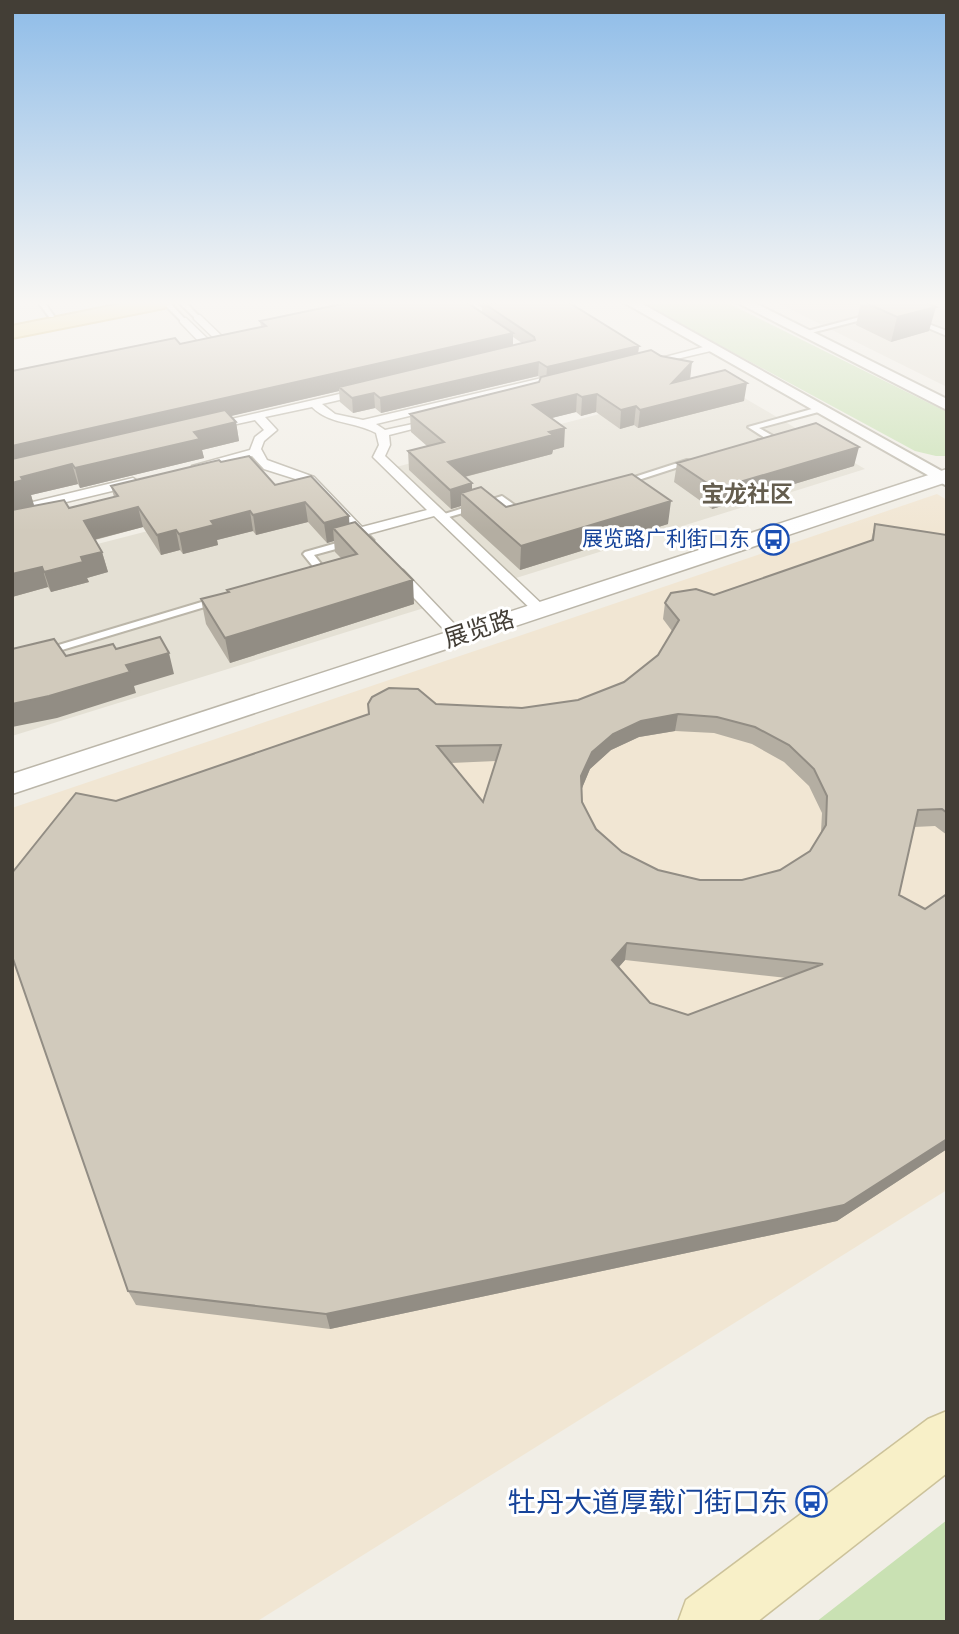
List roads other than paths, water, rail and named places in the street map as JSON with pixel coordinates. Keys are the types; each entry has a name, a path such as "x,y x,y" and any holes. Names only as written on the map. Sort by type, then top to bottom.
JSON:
{"main road":[{"path":"708,1622 947,1438"}],"street":[{"path":"314,403 329,417 365,423 570,378"},
{"path":"534,396 529,392 573,378"},
{"path":"765,378 941,473"},
{"path":"894,378 947,405"},
{"path":"206,428 367,390"},
{"path":"258,416 271,430 260,439 259,457"},
{"path":"381,434 445,418"},
{"path":"365,423 385,438 386,448 379,457 535,604"},
{"path":"192,474 259,457 285,474 306,477 366,539 439,514"},
{"name":"展览路","path":"12,784 453,631 941,473"},
{"path":"12,511 148,478"},
{"path":"12,525 144,492"},
{"path":"392,567 453,631"},
{"name":"展览路","path":"12,768 453,631"}],"lane":[{"path":"745,446 772,439 752,427 819,409"},
{"path":"612,485 705,458"},
{"path":"439,514 502,499 519,512 532,508"},
{"path":"307,574 321,570 308,554 366,539"},
{"path":"12,662 227,598"}],"place":[{"name":"展览路广利街口东","path":"773,539"},
{"name":"牡丹大道厚载门街口东","path":"811,1502"}],"district":[{"name":"宝龙社区","path":"747,494"}]}
